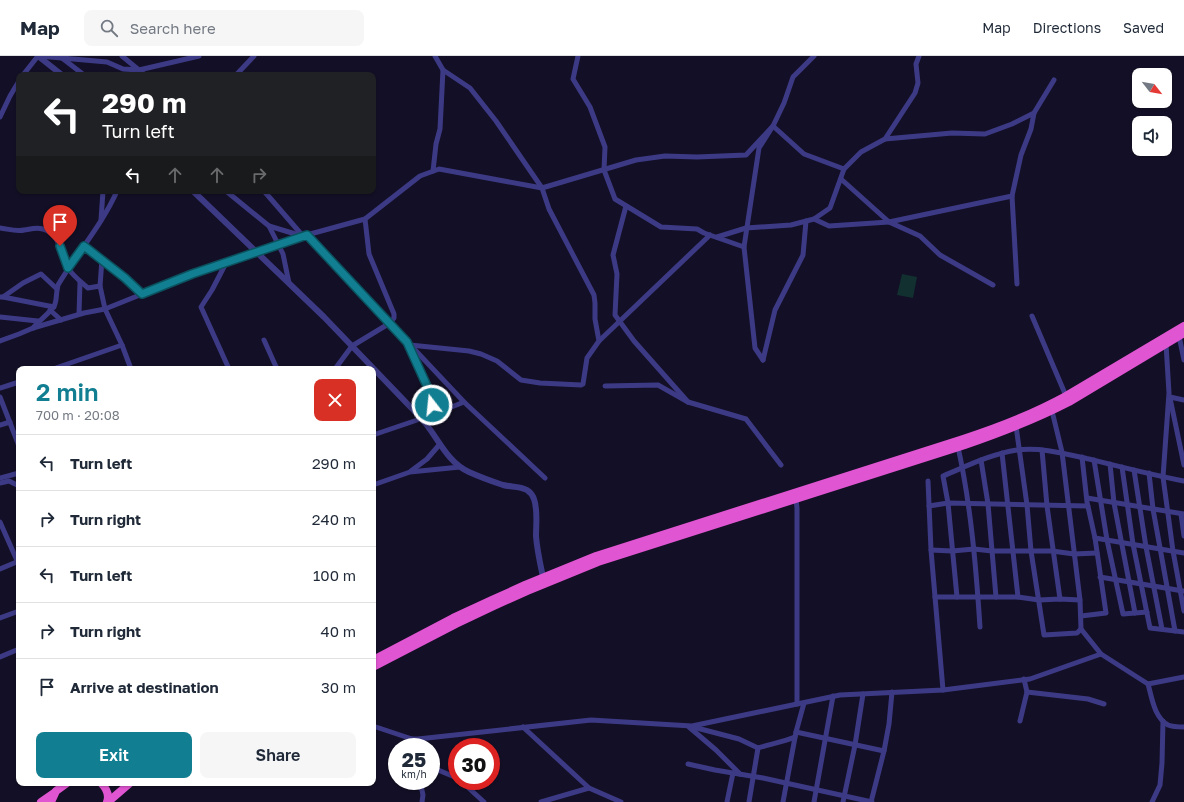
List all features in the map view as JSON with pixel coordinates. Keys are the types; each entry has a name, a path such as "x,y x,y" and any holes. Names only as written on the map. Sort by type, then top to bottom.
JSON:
{"highway":[{"path":"376,658 453,618 543,577 596,556 971,437 1050,405 1184,326"},
{"path":"376,665 456,624 527,591 598,562 958,447 1016,426 1052,411 1078,397 1182,335"},
{"path":"41,802 63,786"},
{"path":"104,786 108,793 107,802"},
{"path":"107,802 126,786"},
{"path":"51,802 56,791"}],"street":[{"path":"38,56 107,62 123,69 139,70 199,56"},
{"path":"25,72 38,56"},
{"path":"38,56 58,72"},
{"path":"122,56 141,72"},
{"path":"239,72 254,56"},
{"path":"435,56 443,70 470,88 496,121 542,188 549,209 594,295 595,319 599,341"},
{"path":"578,56 573,79 590,107 605,147 604,170 615,199 661,227 697,229 744,247"},
{"path":"806,221 803,255 774,310 763,360 755,348 744,247 759,148 773,126 784,103 793,77 814,56"},
{"path":"885,139 915,93 918,82 916,64 919,56"},
{"path":"60,57 80,72"},
{"path":"433,171 436,144 440,129 443,70"},
{"path":"1017,284 1012,196 1021,155 1031,129 1034,112 1054,80"},
{"path":"0,117 16,86"},
{"path":"717,237 746,228 791,225 814,219 830,208 844,169 861,152 885,139 952,133 985,134 1012,124 1034,112"},
{"path":"0,341 33,328 79,314 105,309 192,274 305,236 365,219 420,176 439,169 542,188 636,160 665,156 697,157 746,155 773,126"},
{"path":"773,126 804,154 844,169"},
{"path":"841,179 889,222 920,236 940,255 993,285"},
{"path":"101,221 103,194"},
{"path":"33,328 56,303 57,289 68,268 101,221 110,207 116,194"},
{"path":"196,194 371,366"},
{"path":"230,194 269,226 305,236"},
{"path":"267,194 464,402 545,478"},
{"path":"814,219 829,226 889,222 1012,196"},
{"path":"626,206 613,255 618,274 615,315 634,341 688,402"},
{"path":"337,366 352,346 390,324 394,318 394,314 369,254 365,219"},
{"path":"269,226 283,254 289,284"},
{"path":"0,228 18,230 38,228 50,232 57,240 68,268 80,282 88,288 100,286"},
{"path":"409,344 469,351 481,354 497,361 521,380 540,383 581,385 583,384 587,358 599,341 710,235"},
{"path":"84,246 125,278 142,294"},
{"path":"102,259 100,286 105,309 130,366"},
{"path":"226,263 214,288 201,307 228,366"},
{"path":"2,297 23,283 41,274 57,289"},
{"path":"79,314 80,282"},
{"path":"2,297 52,309 61,320"},
{"path":"1032,316 1066,396"},
{"path":"0,317 38,321"},
{"path":"1182,335 1184,360"},
{"path":"264,340 276,366"},
{"path":"409,344 427,386 432,405 429,416"},
{"path":"1166,344 1170,395 1184,464"},
{"path":"62,366 122,346"},
{"path":"376,371 429,427 440,444 460,467 468,472 495,482 526,489 530,492 534,498 536,507 537,554 543,577"},
{"path":"0,388 16,383"},
{"path":"605,386 658,385 688,402 746,419 782,465"},
{"path":"1170,395 1184,400"},
{"path":"1170,395 1163,477 1173,551 1179,586 1182,591 1184,611"},
{"path":"0,397 16,438"},
{"path":"376,434 429,416 464,402"},
{"path":"1052,411 1062,452 1067,506 1080,600 1081,629 1101,654 1148,684 1154,706 1160,719 1170,726 1184,727"},
{"path":"0,425 10,422"},
{"path":"1177,425 1184,427"},
{"path":"1016,426 1018,450 1027,505 1031,551 1044,635 1077,633 1081,629"},
{"path":"410,472 422,463 440,444"},
{"path":"958,447 969,503 980,627"},
{"path":"957,597 948,503 943,476 981,460 1002,454 1018,450 1042,450 1062,452 1184,481"},
{"path":"1042,450 1052,551 1060,599"},
{"path":"1002,454 1018,597"},
{"path":"1081,616 1106,613 1095,538 1088,506 1082,457"},
{"path":"981,460 988,504 996,597"},
{"path":"1094,460 1123,614 1147,612"},
{"path":"1110,464 1114,503 1134,613"},
{"path":"376,484 410,472 460,467"},
{"path":"1122,467 1133,544 1150,628 1184,632"},
{"path":"1134,470 1146,547 1162,629"},
{"path":"1149,473 1153,509 1166,588 1175,631"},
{"path":"0,478 16,474"},
{"path":"0,483 9,481 16,484"},
{"path":"928,481 931,550 943,690"},
{"path":"1087,498 1182,514 1184,536"},
{"path":"796,499 797,704"},
{"path":"928,506 948,503 969,503 1088,506"},
{"path":"0,522 16,557"},
{"path":"1095,538 1184,553"},
{"path":"931,550 952,551 974,549 1013,552 1052,551 1074,554 1097,553"},
{"path":"0,569 16,564"},
{"path":"1100,577 1182,591"},
{"path":"935,597 1018,597 1039,600 1080,600"},
{"path":"0,618 16,612"},
{"path":"0,657 16,650"},
{"path":"690,726 833,696 943,690 1024,680 1101,654"},
{"path":"1148,684 1184,677"},
{"path":"1020,721 1027,692 1024,680"},
{"path":"688,764 787,783 871,802 884,751 889,724 892,692"},
{"path":"1027,692 1088,699 1104,704"},
{"path":"843,802 855,745 863,694"},
{"path":"814,802 833,696"},
{"path":"783,802 795,735 804,702"},
{"path":"422,738 591,720 690,726 739,739 758,748 787,740 795,735 826,739 884,751"},
{"path":"1152,802 1160,786 1163,721"},
{"path":"690,726 740,774"},
{"path":"376,727 409,738"},
{"path":"523,728 589,788 621,802"},
{"path":"749,802 758,748"},
{"path":"727,802 733,773"},
{"path":"541,802 589,788"},
{"path":"422,790 422,802"},
{"path":"471,790 484,802"}],"green space":[{"path":"902,274 917,277 913,298 897,295"}],"route":[{"path":"60,246 68,268 84,246 125,278 142,294 192,274 307,235 407,342 427,386 432,405"}]}
